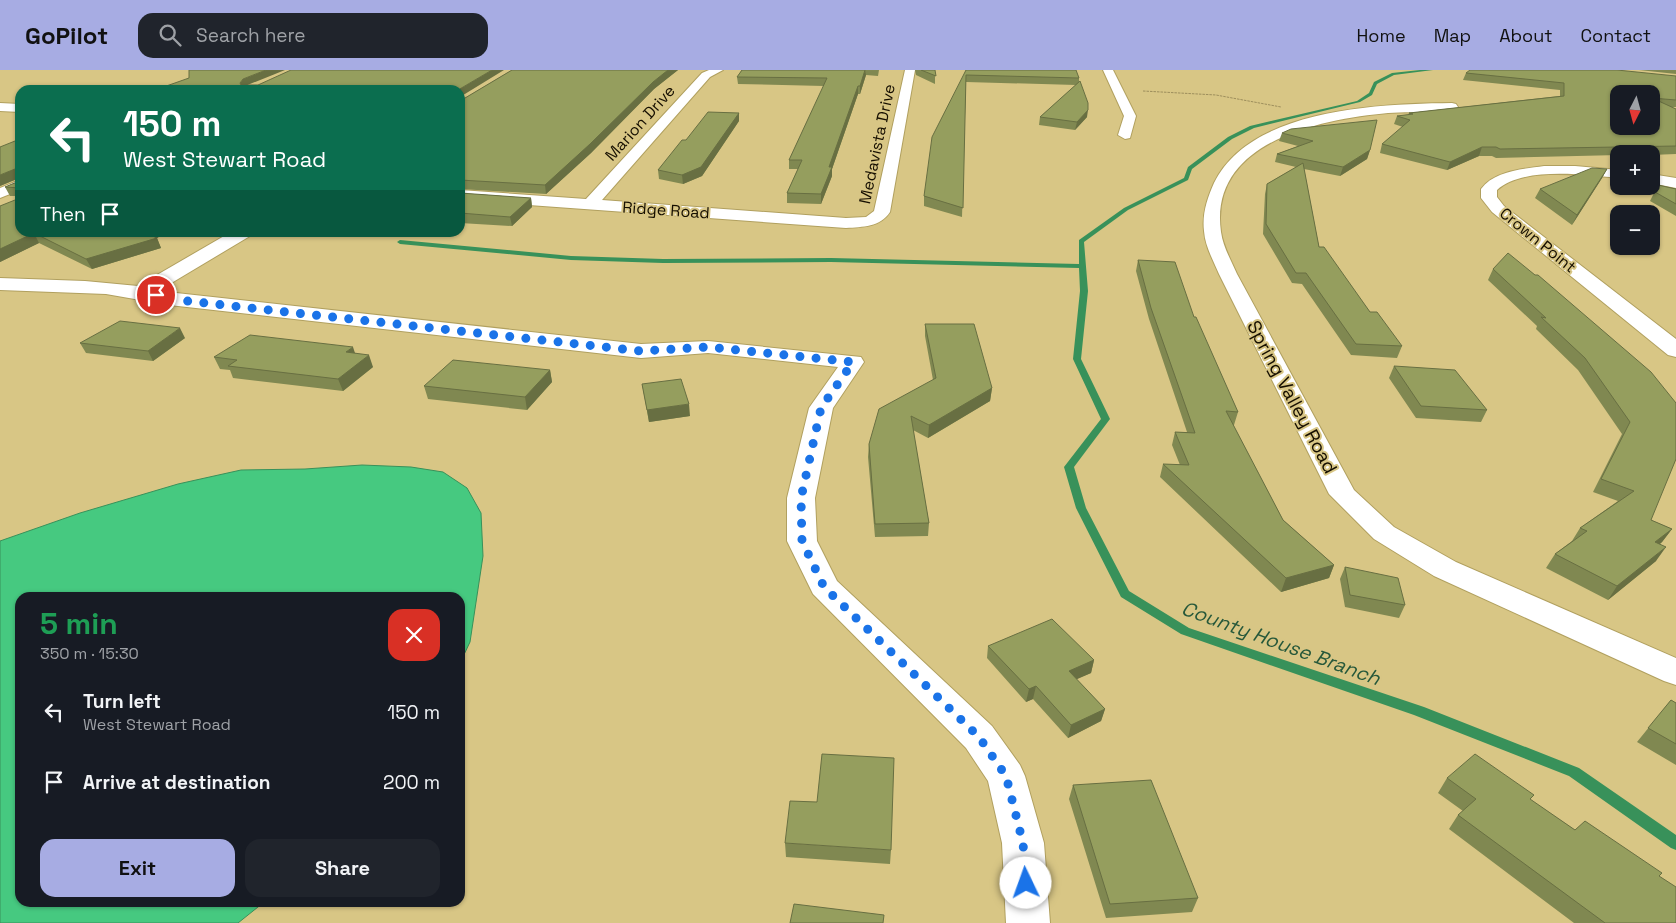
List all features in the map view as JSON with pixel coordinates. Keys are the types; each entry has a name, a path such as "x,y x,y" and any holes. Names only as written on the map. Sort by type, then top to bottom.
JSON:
{"street":[{"name":"Marion Drive","path":"590,204 706,75 718,70"},
{"name":"Medavista Drive","path":"872,220 882,212 910,70"},
{"path":"1108,70 1130,116 1125,135"},
{"name":"Spring Valley Road","path":"1452,107 1412,106 1318,120 1284,130 1261,140 1232,165 1218,187 1212,214 1214,242 1228,274 1343,494 1384,533 1445,569 1676,672"},
{"path":"0,107 15,108"},
{"name":"Crown Point","path":"1610,174 1564,171 1520,174 1500,180 1489,189 1489,198 1498,209 1676,350"},
{"path":"1660,180 1676,183"},
{"path":"0,193 15,187"},
{"name":"Ridge Road","path":"465,195 846,222 872,220"},
{"path":"142,292 236,237"},
{"path":"0,284 78,286 142,292 169,299 641,351 708,347 853,362 821,408 801,498 802,541 824,587 979,737 1006,776 1023,843 1028,923"}],"path":[{"path":"1118,90 1216,95 1295,109 1318,120"}],"shaded area":[{"path":"362,465 411,467 443,472 467,488 481,513 483,556 470,642 465,652 465,592 15,592 15,907 258,907 238,923 0,923 0,541 80,513 178,484 241,470 305,469"}],"building":[{"path":"189,70 266,70 243,79 240,83 241,85 169,85 189,78"},
{"path":"291,70 492,70 465,86 258,85"},
{"path":"512,70 668,70 545,185 465,180 465,98"},
{"path":"742,70 865,70 821,194 787,193 802,160 789,160 827,78 737,77"},
{"path":"921,70 935,70 936,76"},
{"path":"966,70 1076,70 1079,78 966,75 963,208 924,196 932,137"},
{"path":"1470,70 1617,70 1676,76 1676,100 1660,99 1660,85 1610,85 1610,135 1660,135 1660,102 1676,109 1676,146 1610,145 1610,147 1500,149 1496,147 1482,147 1450,162 1382,144 1410,120 1397,116 1413,114 1409,113 1564,96 1564,83 1466,73"},
{"path":"1080,81 1088,103 1088,110 1077,122 1040,117"},
{"path":"708,112 739,113 701,167 682,175 658,170 682,140 686,140"},
{"path":"1377,120 1370,150 1343,167 1277,154 1313,141 1282,133 1291,129"},
{"path":"15,141 15,169 0,175 0,147"},
{"path":"1303,163 1319,247 1324,247 1370,312 1377,312 1402,346 1356,344 1306,273 1296,273 1266,224 1267,184"},
{"path":"1592,168 1607,169 1577,215 1540,189"},
{"path":"15,183 15,188 5,187"},
{"path":"1660,185 1676,189 1676,204 1660,195"},
{"path":"465,193 531,198 510,217 465,213"},
{"path":"15,200 15,237 26,237 0,249 0,206"},
{"path":"42,237 157,238 86,259"},
{"path":"1508,253 1535,275 1538,275 1651,372 1676,403 1676,459 1651,520 1672,529 1655,542 1666,547 1617,586 1555,554 1587,531 1580,528 1634,491 1601,479 1630,422 1585,358 1541,317 1546,318 1493,269"},
{"path":"1138,260 1175,262 1194,317 1196,317 1238,412 1226,411 1283,520 1334,565 1286,578 1163,464 1189,465 1175,432 1195,433 1151,308"},
{"path":"120,321 180,328 148,351 80,343"},
{"path":"925,324 974,324 992,388 929,425 911,416 929,523 875,524 869,444 879,409 936,378"},
{"path":"250,335 353,347 346,352 369,355 338,379 228,366 237,360 214,357"},
{"path":"453,360 550,370 525,397 424,386"},
{"path":"1394,366 1455,370 1487,410 1421,406"},
{"path":"681,379 689,404 647,410 642,384"},
{"path":"1345,567 1398,578 1405,605 1350,595"},
{"path":"1052,619 1094,660 1069,671 1105,709 1071,725 1036,686 1029,689 988,646"},
{"path":"1671,700 1676,703 1676,744 1648,728"},
{"path":"822,754 894,758 891,850 785,843 790,801 817,802"},
{"path":"1475,754 1534,795 1530,799 1575,830 1585,821 1662,873 1659,876 1676,887 1676,923 1605,923 1458,815 1476,799 1447,778"},
{"path":"1151,780 1198,898 1110,904 1073,785"},
{"path":"794,904 884,915 883,923 790,923"}],"waterway":[{"name":"County House Branch","path":"1431,70 1393,74 1375,83 1373,91 1368,96 1354,103 1252,127 1230,138 1190,168 1186,179 1126,209 1081,241 1084,291 1077,359 1106,419 1069,467 1081,508 1125,594 1185,631 1419,711 1574,772 1676,843"},
{"path":"400,242 571,258 663,261 831,260 1081,266"}],"route":[{"path":"156,295 169,299 641,351 708,347 853,362 821,408 801,498 802,541 824,587 979,737 1006,776 1023,843 1026,883"}]}
